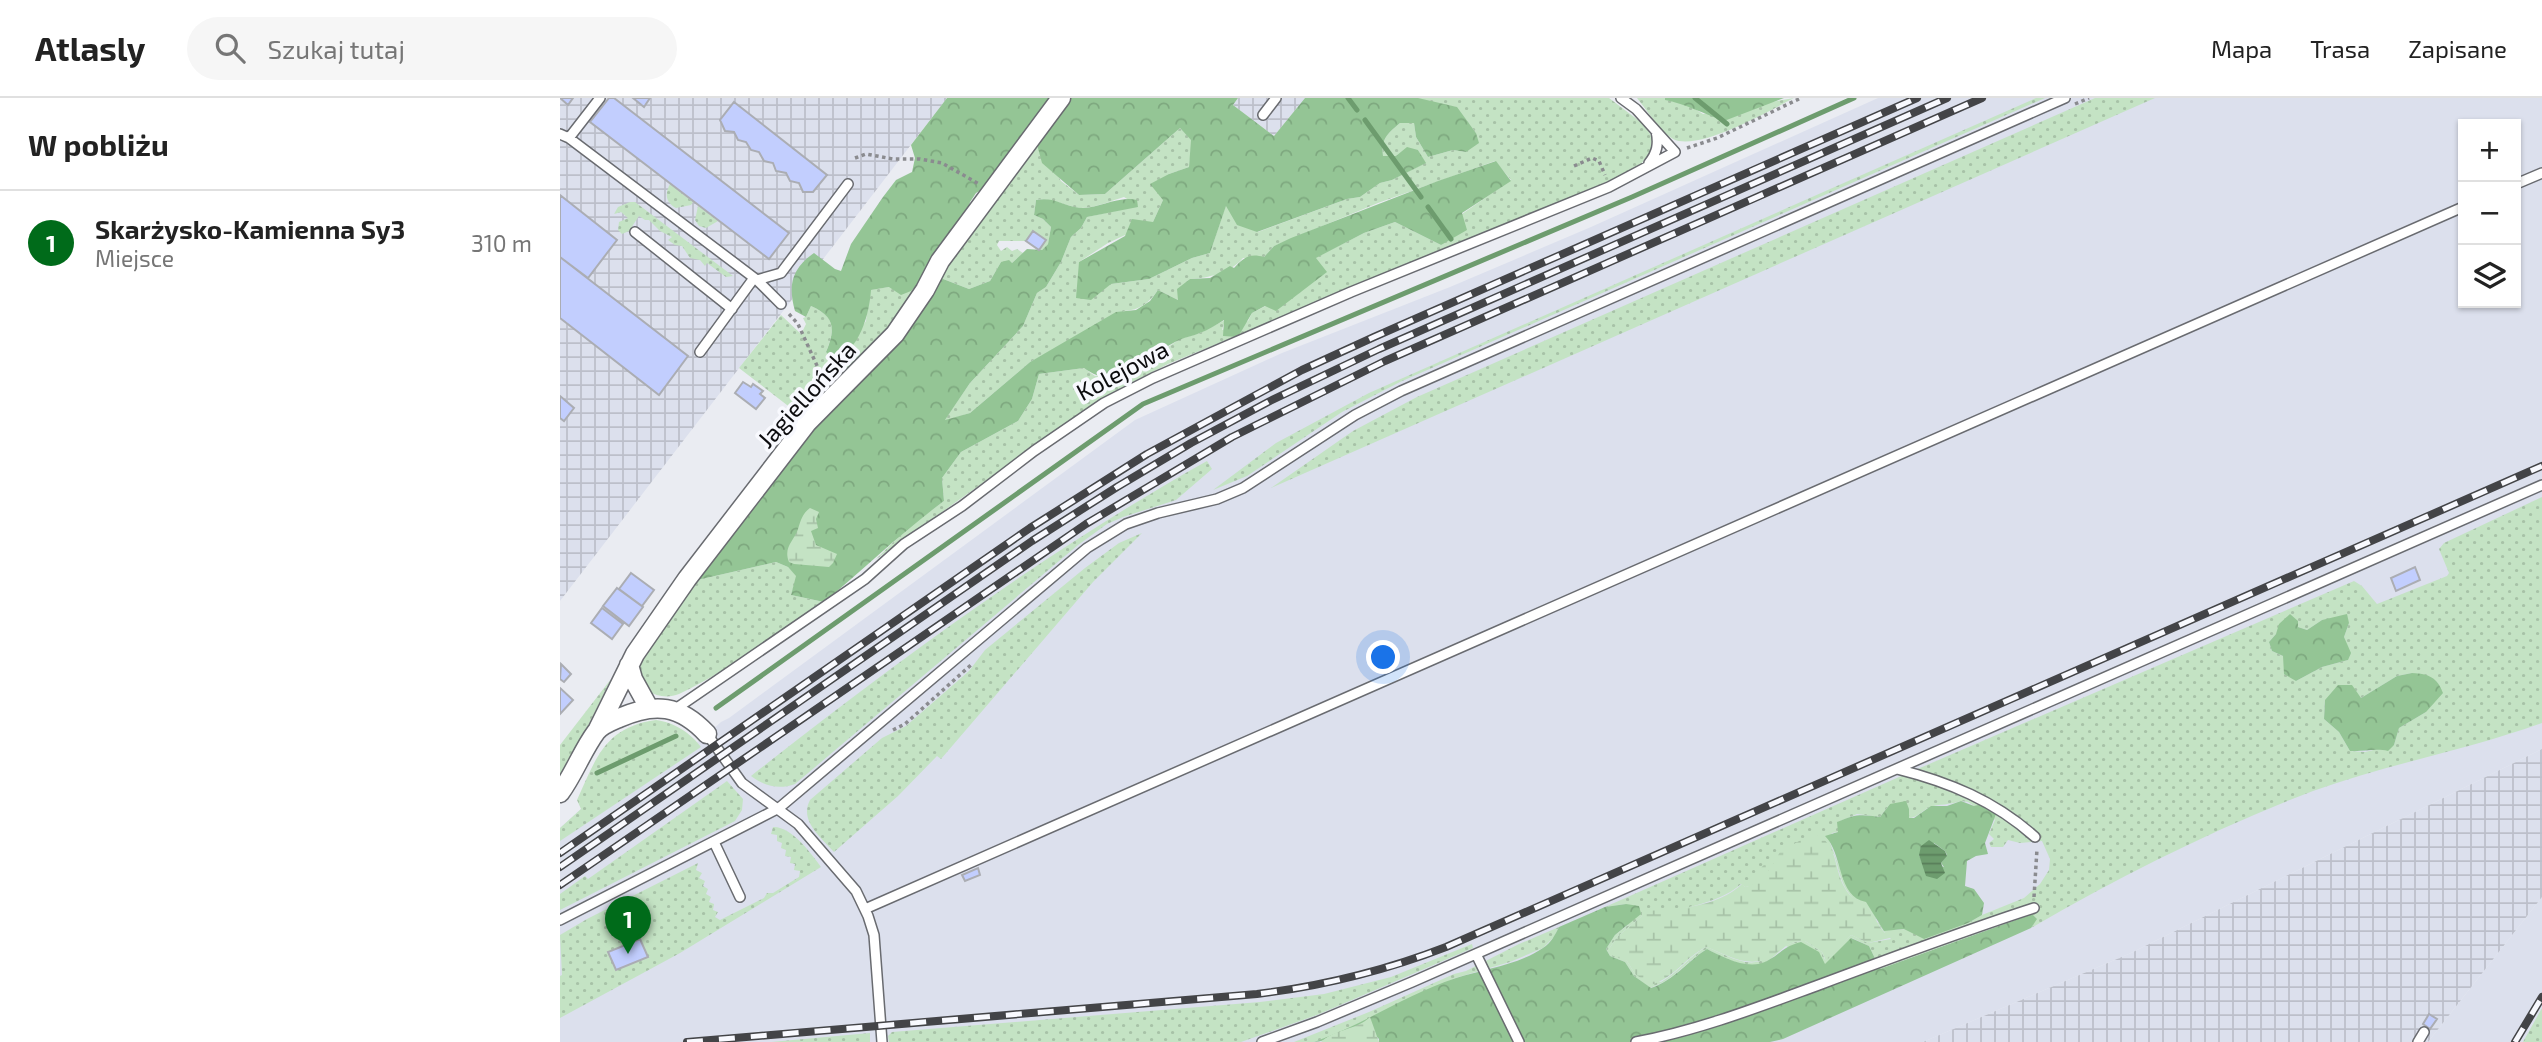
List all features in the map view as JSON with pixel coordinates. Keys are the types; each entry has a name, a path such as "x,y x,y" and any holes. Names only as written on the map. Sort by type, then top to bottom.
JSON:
{"street":[{"name":"Jagiellońska","path":"598,729 629,665 658,620 807,424 894,334 925,290 940,261 1061,98"},
{"path":"629,665 649,708"},
{"path":"560,793 598,729 628,714 649,708 674,710 692,718 707,734"}],"lane":[{"path":"600,98 564,136 756,279 781,304"},
{"path":"1264,115 1276,98"},
{"path":"560,920 779,808 1087,548 1112,531 1158,513 1230,494 1266,474 1355,415 1401,391 2065,98"},
{"path":"1628,99 1675,152"},
{"path":"1645,167 1656,154 1656,132"},
{"name":"Kolejowa","path":"674,710 865,579 904,544 962,506 1034,451 1104,403 1153,378 1351,292 1609,187 1675,152"},
{"path":"2521,182 2542,173"},
{"path":"699,352 756,279 781,273 848,184"},
{"path":"865,909 2458,209"},
{"path":"635,232 732,309"},
{"path":"1262,1042 1317,1023 1476,954 2542,485"},
{"path":"707,734 743,783 798,824 856,891 874,934 882,1042"},
{"path":"1897,769 1950,785 1977,797 2004,811 2035,837"},
{"path":"714,842 740,897"},
{"path":"1636,1042 1725,1020 2034,908"},
{"path":"1476,954 1519,1042"},
{"path":"2418,1042 2424,1032"}],"path":[{"path":"1675,152 1717,138 1801,98"},
{"path":"2064,109 2089,98"},
{"path":"855,158 866,154 942,163 992,192"},
{"path":"1574,166 1592,158 1599,161 1609,187"},
{"path":"781,304 798,324 832,400"},
{"path":"893,730 968,670 975,659"},
{"path":"2034,908 2038,843 2035,837"}],"shaded area":[{"path":"560,98 947,98 560,601"},
{"path":"1238,98 1305,98 1274,136 1233,105"},
{"path":"1878,98 2542,98 2542,749 2131,953 1923,1042 560,1042 560,828 581,809 702,739 721,722 1135,420 1282,353 1450,287"},
{"path":"2542,749 2542,897 2428,1042 1923,1042 2131,953"},
{"path":"1929,840 1945,851 1947,856 1941,863 1945,873 1937,879 1926,876 1919,855 1921,846"},
{"path":"2542,897 2542,1025 2531,1042 2428,1042"}],"green space":[{"path":"947,98 1056,98 993,183 976,193 970,202 967,216 928,273 911,291 901,295 889,287 871,290 868,310 857,340 834,362 826,352 832,331 829,320 811,306 806,317 795,311 793,279 800,265 814,253 841,271 851,244 883,197 896,180 912,172 915,158 911,145"},
{"path":"1066,98 1238,98 1233,105 1274,136 1305,98 1418,98 1457,107 1476,133 1479,143 1466,152 1453,150 1428,157 1416,137 1414,123 1400,123 1386,137 1383,156 1396,156 1407,147 1418,150 1426,163 1380,183 1360,197 1347,199 1257,232 1237,225 1226,206 1210,253 1192,258 1149,279 1111,284 1091,300 1076,298 1079,262 1125,236 1132,219 1153,222 1163,200 1150,184 1189,167 1191,140 1180,128 1105,194 1079,195 1042,163 1035,137"},
{"path":"1404,98 1609,98 1646,126 1652,138 1651,150 1642,163 1620,176 1168,364 1121,388 1072,419 875,560 909,527 944,501 942,478 961,452 1018,421 1032,399 1039,374 1084,368 1095,376 1138,367 1180,339 1200,333 1225,320 1222,330 1248,321 1252,313 1311,283 1326,272 1315,258 1364,233 1395,222 1441,245 1462,214 1511,180 1495,161 1378,203 1274,246 1264,257 1243,258 1219,274 1190,279 1178,300 1158,290 1144,305 1124,311 1030,362 970,413 944,421 970,383 1023,326 1037,293 1046,287 1061,262 1071,237 1081,228 1087,217 1138,206 1124,197 1086,208 1036,200 1034,215 1051,227 1048,244 1042,250 1039,250 1033,231 1026,241 999,241 997,245 1001,251 1007,247 1023,253 1012,263 1001,262 990,281 969,289 938,277 1035,137 1061,181 1079,195 1105,194 1180,128 1192,140 1189,167 1169,174 1163,200 1153,222 1108,243 1079,262 1111,284 1149,279 1192,258 1210,253 1226,205 1258,232 1347,199 1360,197 1380,183 1392,180 1425,163 1418,150 1396,156 1383,156 1386,137 1400,123 1414,123 1416,137 1428,157 1453,150 1466,152 1476,133 1456,107"},
{"path":"1637,98 1665,98 1687,104 1703,114 1794,98 1734,128 1699,140 1684,142 1673,139 1663,131"},
{"path":"1665,98 1784,98 1724,121"},
{"path":"2036,98 2045,98 1400,382 1342,412 1247,476 1213,490 1276,443 1369,393"},
{"path":"2095,98 2155,98 1271,488 1353,431 1417,397"},
{"path":"1496,161 1511,181 1462,213 1467,230 1441,245 1395,222 1364,233 1316,258 1327,272 1276,311 1265,306 1252,313 1238,337 1223,336 1224,320 1203,332 1167,346 1122,375 1097,375 1084,368 1039,374 1032,399 1018,421 961,452 942,478 944,501 824,602 791,595 796,576 788,567 776,562 693,581 762,490 938,277 969,289 990,281 1001,262 1009,260 1012,263 1027,249 1042,250 1048,244 1051,227 1034,215 1036,200 1052,200 1083,208 1129,199 1137,200 1138,207 1087,217 1081,228 1071,237 1061,262 1046,287 1037,293 1023,326 970,383 945,420 970,413 1030,362 1116,312 1136,310 1150,301 1158,290 1178,300 1177,289 1190,279 1210,278 1230,266 1234,268 1248,257 1264,257 1274,246 1291,238"},
{"path":"670,184 693,202 691,205 676,208 670,203 667,191"},
{"path":"635,202 733,276 726,277 707,263 705,266 700,260 690,258 682,246 668,240 672,237 639,216 629,231 622,234 618,230 619,222 628,218 621,212 614,214 618,207"},
{"path":"698,206 718,221 706,228 699,226 695,220"},
{"path":"928,273 903,317 835,391 820,396 796,412 739,368 781,315 801,334 806,324 803,318 811,306 825,315 831,325 831,337 826,352 834,361 841,358 866,321 870,290 889,287"},
{"path":"1207,461 1212,469 1176,500 1107,524 1078,545 795,784 772,786 751,776 973,610 1089,532"},
{"path":"2542,497 2542,723 2313,791 2169,854 2031,928 2036,919 2031,914 1880,969 1869,946 1852,938 1825,965 1786,946 1769,960 1757,965 1737,963 1707,949 1667,980 1650,988 1634,976 1625,962 1610,956 1606,949 1615,935 1628,925 1626,904 1605,907 2354,581 2362,586 2377,604 2447,576 2449,573 2439,549 2444,543","holes":["2340,618 2349,623 2344,637 2348,660 2322,667 2296,681 2283,656 2272,651 2269,642 2276,634 2298,627 2307,630 2322,620","2412,673 2426,712 2399,728 2394,745 2365,752 2350,751 2339,732 2324,719 2325,700 2361,698 2397,676","1968,802 1995,820 1989,834 1994,839 1989,843 1991,847 2003,847 2008,840 2020,843 2042,841 2050,859 2049,870 2040,884 2024,898 1968,923 1895,930 1877,922 1891,939 1868,943 1851,935 1825,960 1822,952 1805,941 1792,943 1760,961 1753,962 1739,961 1706,947 1661,982 1635,974 1627,961 1609,949 1617,937 1648,911 1698,905 1723,896 1741,884 1745,887 1752,886 1769,871 1834,854 1846,889 1877,921 1874,911 1841,871 1829,840 1832,833 1838,832 1838,822 1857,814 1880,817 1890,804 1909,809 1908,818 1917,816 1930,807"]},
{"path":"810,508 819,512 816,519 818,528 811,531 816,545 837,554 829,567 789,562 788,548 802,517"},
{"path":"1142,533 1093,582 941,759 937,756 898,796 834,852 809,822 807,808 810,800 882,738 906,726 969,671 985,650 1085,568 1119,543"},
{"path":"776,562 788,567 797,576 791,595 824,602 698,685 671,696 659,696 648,691 640,681 639,668 644,653 664,619 693,581"},
{"path":"2290,614 2298,621 2298,627 2307,630 2322,620 2347,614 2349,623 2344,637 2351,653 2348,660 2322,667 2296,681 2284,674 2283,656 2272,651 2269,642 2276,634 2279,624"},
{"path":"2412,673 2432,677 2443,693 2426,712 2399,728 2394,745 2388,751 2350,751 2339,732 2324,719 2325,700 2338,685 2352,685 2361,698 2397,676"},
{"path":"611,679 560,783 560,745"},
{"path":"656,720 681,729 701,747 560,841 560,828 581,809 577,800 604,747 625,730"},
{"path":"727,781 743,799 742,810 735,821 560,910 560,894 585,876 588,879"},
{"path":"1906,801 1909,818 1914,818 1931,806 1947,806 1961,801 1974,806 1982,804 1996,814 1985,843 1988,854 1967,861 1965,886 1974,889 1984,903 1982,915 1924,939 1904,929 1884,931 1866,902 1850,892 1831,844 1825,836 1838,832 1837,822 1858,815 1880,817 1890,804","holes":["1934,843 1947,855 1941,863 1944,867 1922,862 1919,855"]},
{"path":"773,827 793,836 821,867 680,953 560,1018 560,935 698,863 696,870 702,873 699,878 705,881 703,886 708,889 706,894 711,897 709,902 714,904 713,910 718,912 715,917 720,920 764,898 767,893 773,893 799,877 800,871 794,870 795,864 790,863 791,857 785,856 786,850 781,848 782,843 777,841 777,835 771,834"},
{"path":"1813,833 1827,843 1847,891 1869,909 1885,933 1892,933 1894,937 1868,943 1851,935 1826,961 1822,952 1805,941 1791,943 1766,959 1753,962 1739,960 1706,947 1667,977 1651,985 1635,974 1627,961 1611,955 1609,949 1617,937 1642,916 1642,911 1695,906 1721,898 1742,884 1745,887 1750,886 1765,864 1769,871 1780,852"},
{"path":"1626,904 1639,906 1641,914 1615,935 1606,949 1610,956 1625,962 1634,976 1651,988 1674,976 1707,949 1736,962 1760,964 1801,942 1819,952 1825,964 1851,938 1869,946 1880,969 2032,914 2037,919 2031,928 1783,1039 1770,1042 1379,1042 1364,1023 1314,1042 1438,985 1523,959 1546,946 1559,927 1605,907"},
{"path":"1559,927 1543,948 1510,962 1455,978 1332,1036 1314,1042 1294,1042 1466,971"},
{"path":"1472,944 1473,948 1317,1015 1241,1042 889,1042 888,1036 892,1032 1260,1002 1324,994 1391,977"},
{"path":"2542,1008 2542,1042 2523,1042"},
{"path":"1370,1017 1379,1042 1321,1042 1332,1034 1359,1025"},
{"path":"870,1033 870,1042 771,1042"}],"building":[{"path":"560,98 573,98 568,105"},
{"path":"609,98 614,98 789,233 769,259 590,122"},
{"path":"633,98 650,98 644,107"},
{"path":"734,102 827,175 813,192 803,192 799,183 790,181 786,173 776,171 773,163 764,161 759,152 751,150 746,142 738,140 734,132 725,131 720,120"},
{"path":"560,195 617,240 588,278 560,257"},
{"path":"1033,231 1046,240 1039,250 1026,241"},
{"path":"560,257 688,356 659,395 560,318"},
{"path":"743,382 751,387 753,384 763,391 760,394 765,398 756,409 735,393"},
{"path":"560,396 574,408 564,421 560,418"},
{"path":"2415,567 2420,580 2396,591 2391,578"},
{"path":"631,573 654,590 642,606 619,589"},
{"path":"617,588 643,607 629,626 603,606"},
{"path":"602,608 623,624 612,639 591,623"},
{"path":"561,664 571,674 564,682 560,679"},
{"path":"560,688 573,700 560,714"},
{"path":"978,868 980,875 965,881 962,875"},
{"path":"640,939 648,957 616,970 608,952"},
{"path":"2429,1014 2437,1019 2430,1029 2423,1024"}],"waterway":[{"path":"1348,98 1357,110"},
{"path":"1695,98 1727,124"},
{"path":"716,708 1143,404 1632,197 1854,98"},
{"path":"1365,120 1421,197"},
{"path":"1428,207 1451,239"},
{"path":"597,773 676,736"}],"railway":[{"path":"560,853 1030,528 1147,454 1302,370 1917,98"},
{"path":"560,867 1032,541 1191,443 1270,401 1379,349 1947,98"},
{"path":"560,885 1086,524 1232,437 1385,361 1982,98"},
{"path":"687,1042 1257,994 1306,987 1400,963 1446,947 2542,466"},
{"path":"2515,1042 2542,997"}],"place":[{"name":"Skarżysko-Kamienna Sy3","path":"628,954"}]}
